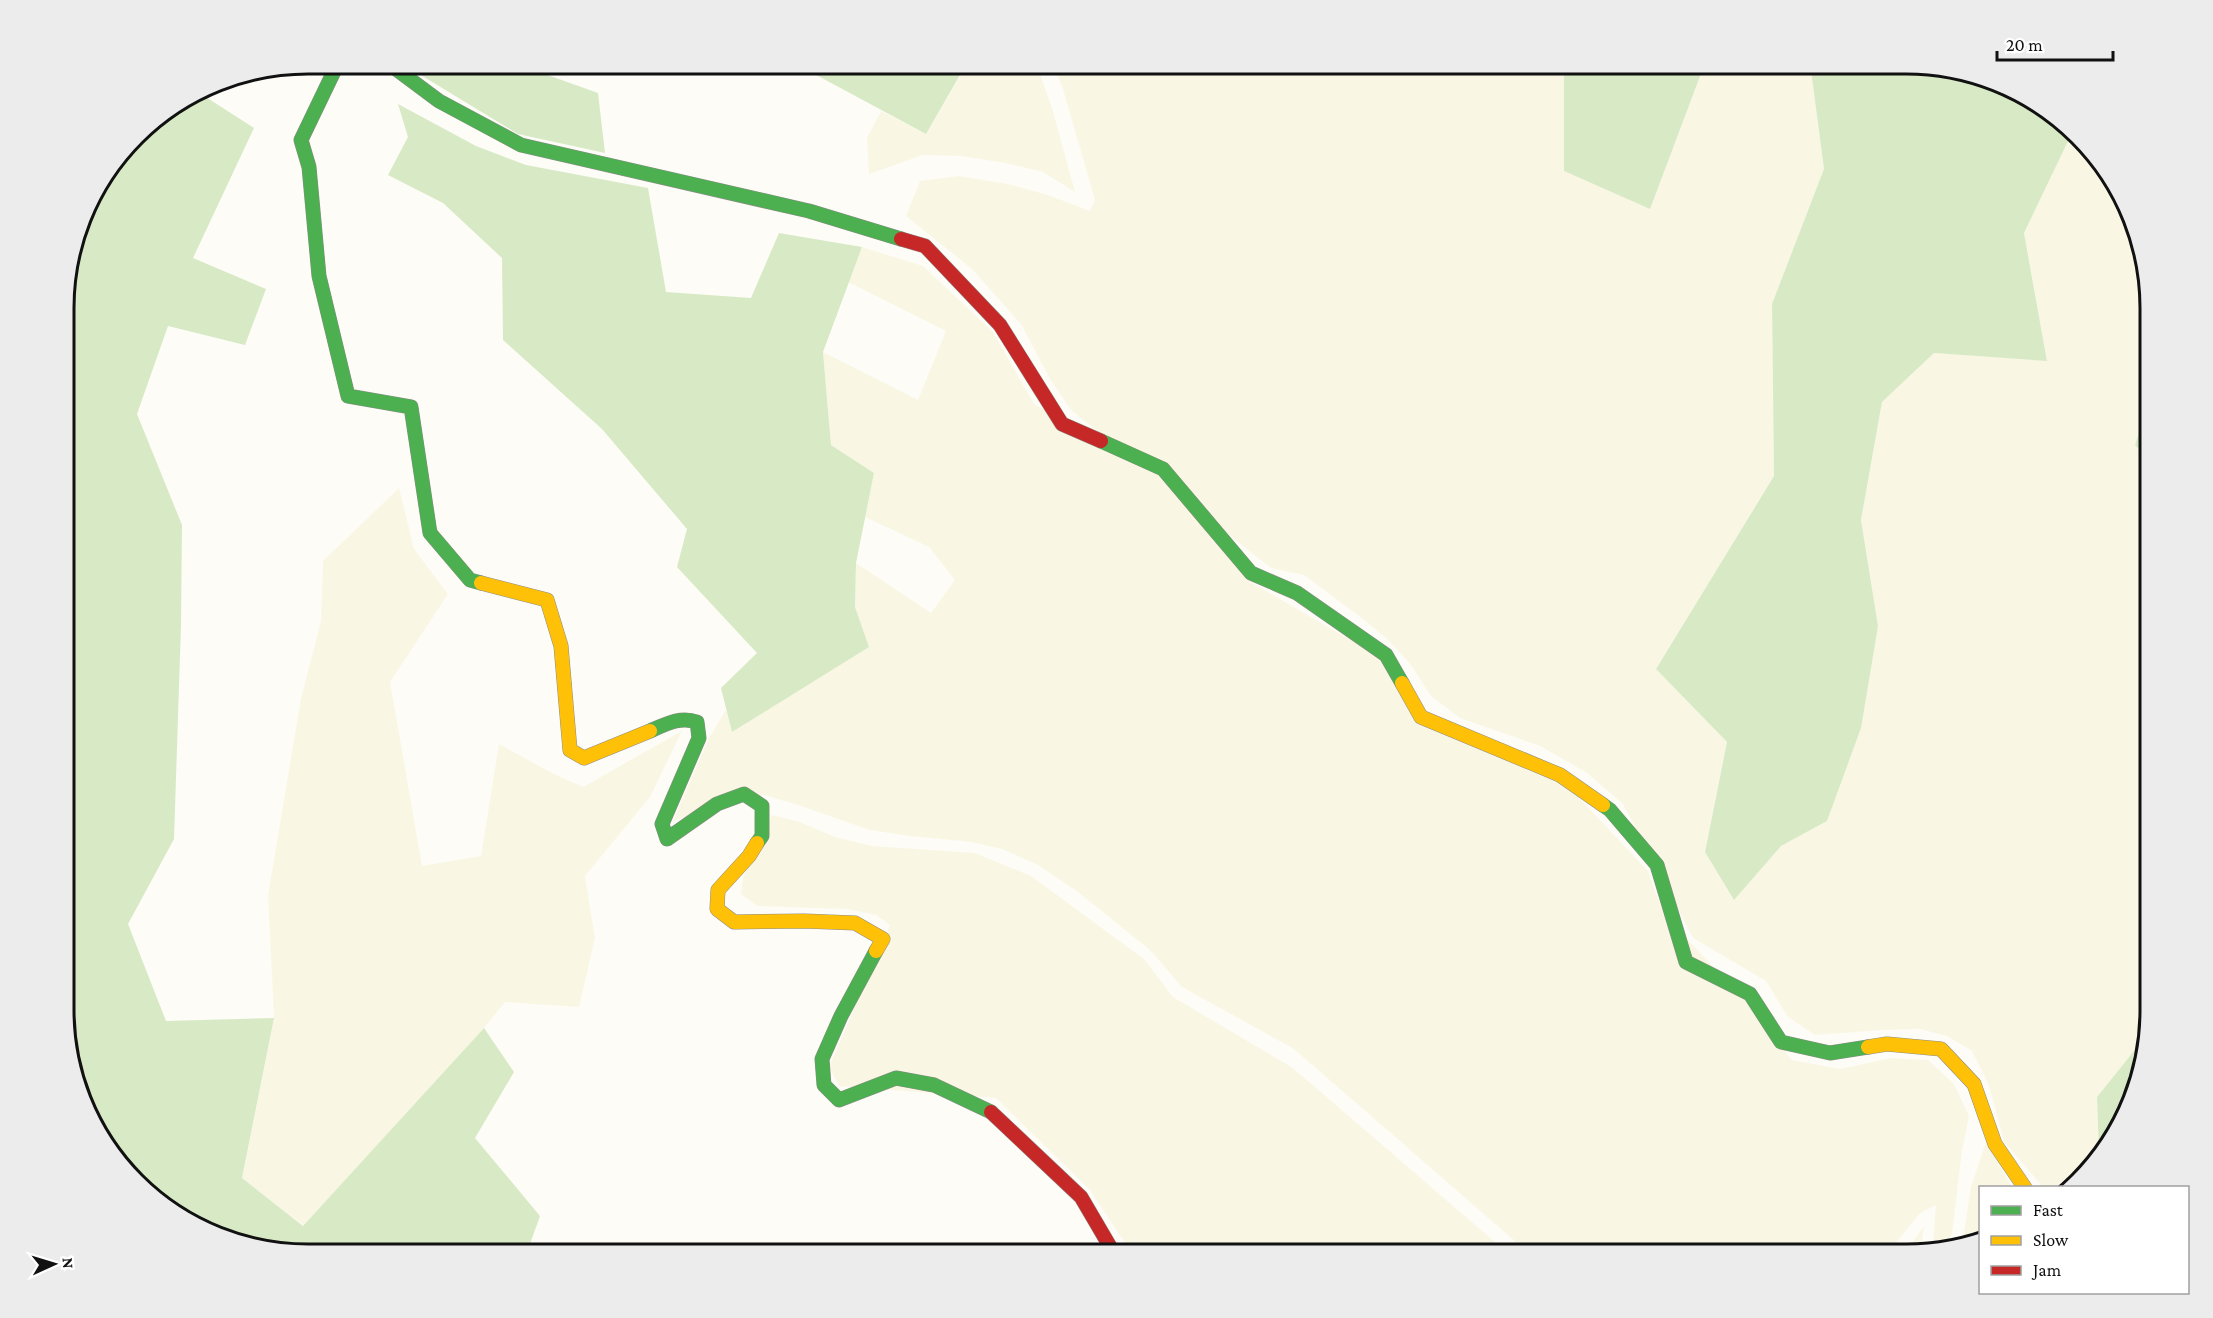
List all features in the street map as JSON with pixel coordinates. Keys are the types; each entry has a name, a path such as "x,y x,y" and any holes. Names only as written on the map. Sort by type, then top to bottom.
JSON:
{"street":[{"path":"333,74 301,140 309,167 319,276 348,396 411,407 430,533 470,580 546,600 561,646 570,750 584,758 679,719 697,722 699,738 662,824 667,839 717,804 744,794 762,806 762,836 749,855 718,890 717,909 734,922 855,923 883,939 841,1016 822,1059 824,1085 839,1100 896,1078 934,1085 987,1109 1081,1197 1109,1244"},
{"path":"403,74 439,101 521,145 809,211 925,246 1000,325 1062,424 1163,469 1251,573 1297,593 1386,655 1421,717 1560,775 1610,810 1657,865 1686,963 1750,993 1781,1042 1830,1053 1887,1044 1941,1049 1974,1084 1995,1144 2024,1186"}],"shaded area":[{"path":"961,74 1040,74 1052,108 1075,192 1043,172 961,156 923,155 869,174 867,138 881,111 926,134"},
{"path":"1057,74 1564,74 1564,171 1650,208 1701,74 1811,74 1824,170 1772,304 1774,476 1656,669 1727,742 1705,852 1734,899 1781,846 1827,821 1878,626 1861,520 1882,402 1934,353 2047,360 2024,233 2068,140 2071,142 2100,178 2122,218 2132,247 2139,292 2139,432 2135,444 2139,449 2139,1026 2136,1048 2097,1097 2099,1142 2071,1176 2060,1186 2042,1186 2004,1142 1989,1085 1972,1051 1947,1036 1920,1029 1815,1035 1788,1017 1766,981 1693,938 1623,804 1587,773 1540,746 1460,718 1431,696 1409,662 1386,638 1363,619 1304,575 1271,568 1072,411 1050,379 1021,324 972,269 906,216 920,181 959,176 1008,184 1048,195 1090,211 1095,200"},
{"path":"862,247 923,266 993,332 1034,404 1160,474 1247,580 1383,659 1418,723 1569,787 1648,871 1664,915 1747,1002 1792,1060 1840,1069 1891,1058 1928,1060 1954,1084 1969,1116 1962,1151 1952,1233 1948,1240 1933,1242 1936,1205 1920,1213 1895,1244 1518,1244 1294,1049 1182,987 1150,950 1078,892 1038,865 1002,849 972,842 870,830 764,795 673,821 709,738 726,710 732,732 868,647 855,607 856,563 931,613 955,580 929,547 865,517 874,473 831,445 823,352 918,400 946,331 848,282"},
{"path":"399,488 414,549 448,594 390,682 422,866 481,856 499,744 583,787 682,731 650,797 585,876 595,938 579,1007 505,1002 304,1226 242,1179 274,1018 268,895 301,699 321,621 323,561"},
{"path":"772,815 800,822 835,837 872,846 975,853 1031,876 1144,959 1173,997 1293,1068 1497,1244 1126,1244 1090,1190 996,1098 839,1086 829,1067 890,925 876,915 847,909 757,906 741,894 743,878"},
{"path":"1986,1142 2011,1186 1979,1186 1979,1233 1962,1238 1964,1233 1971,1187"},
{"path":"1924,1226 1921,1244 1911,1244"}],"green space":[{"path":"419,74 545,74 598,93 605,153 518,134"},
{"path":"814,74 959,74 926,134"},
{"path":"1564,74 1701,74 1650,209 1564,171"},
{"path":"1811,74 1921,74 1966,81 1995,91 2022,105 2048,122 2069,140 2024,233 2047,361 1934,353 1882,402 1861,520 1878,626 1861,728 1827,821 1781,846 1734,900 1705,852 1727,742 1656,669 1774,476 1772,304 1824,169"},
{"path":"206,97 254,128 193,258 266,289 245,345 168,326 137,414 182,525 181,625 174,839 128,924 166,1021 274,1018 242,1178 303,1226 484,1028 514,1072 475,1138 540,1216 530,1244 292,1244 247,1237 218,1227 191,1213 165,1196 142,1176 122,1153 105,1127 91,1100 81,1071 74,1026 74,292 81,247 86,232 113,178 132,153 153,132 178,113"},
{"path":"398,104 476,146 526,165 648,188 666,292 751,298 779,233 862,247 823,352 831,445 874,473 856,563 855,607 869,647 732,732 721,688 757,653 677,567 687,529 602,429 503,340 502,258 443,203 388,175 408,137"},
{"path":"2139,432 2139,450 2135,445"},
{"path":"2136,1048 2132,1071 2122,1100 2099,1142 2097,1097"}],"traffic: fast":[{"path":"333,74 301,140 309,167 319,276 348,396 411,407 430,533 470,580 481,583"},
{"path":"403,74 439,101 521,145 809,211 901,239"},
{"path":"1101,441 1163,469 1251,573 1297,593 1386,655 1402,683"},
{"path":"650,731 679,720 697,722 699,738 662,824 667,839 717,804 744,794 762,806 762,836 757,843"},
{"path":"1603,805 1610,810 1657,865 1686,962 1750,994 1781,1042 1830,1053 1868,1047"},
{"path":"876,951 841,1016 822,1059 824,1085 839,1100 896,1078 934,1085 991,1112"}],"traffic: slow":[{"path":"481,583 547,600 561,646 570,750 584,758 650,731"},
{"path":"1402,683 1421,717 1560,775 1603,805"},
{"path":"757,843 749,856 718,890 717,909 734,922 855,923 883,939 876,951"},
{"path":"1868,1047 1887,1044 1941,1049 1974,1084 1995,1144 2024,1186"}],"traffic: jam":[{"path":"901,239 925,246 1000,325 1062,424 1101,441"},
{"path":"991,1112 1081,1197 1109,1244"}]}
